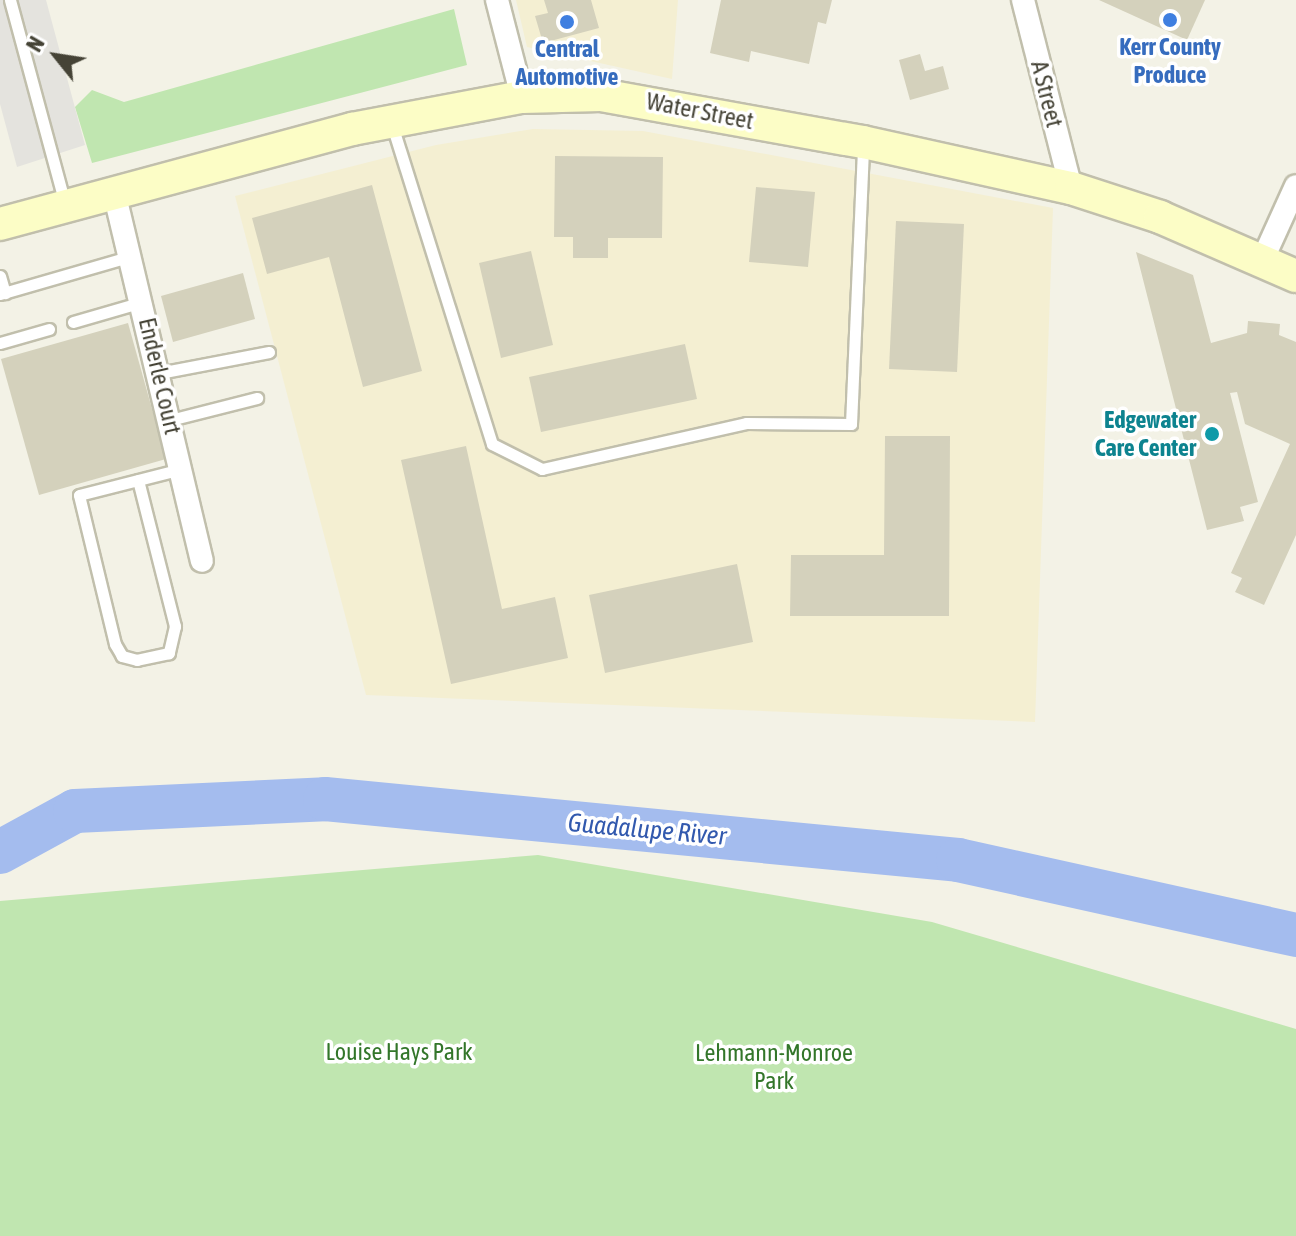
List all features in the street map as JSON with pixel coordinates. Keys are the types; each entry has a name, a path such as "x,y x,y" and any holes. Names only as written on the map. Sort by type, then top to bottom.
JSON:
{"street":[{"path":"497,0 522,97"},
{"name":"A Street","path":"1023,0 1071,188"},
{"name":"Water Street","path":"3,219 66,206 390,121 522,97 601,95 645,100 863,142 1071,188 1145,211 1296,276"},
{"path":"1262,261 1296,186"},
{"name":"Enderle Court","path":"114,192 143,302 202,561"}],"lane":[{"path":"10,0 66,206"},
{"path":"390,121 492,444 542,469 746,423 851,424 863,142"},
{"path":"0,276 3,293 132,256"},
{"path":"73,322 143,302"},
{"path":"0,343 49,329"},
{"path":"159,373 269,352"},
{"path":"170,420 257,398"},
{"path":"138,480 175,626 169,653 137,660 122,656 115,644 79,495 181,469"}],"shaded area":[{"path":"0,0 46,0 85,145 17,167 0,104"},
{"path":"516,0 678,0 672,79 527,47"},
{"path":"533,129 643,131 1053,208 1035,722 366,695 235,196 436,145"}],"green space":[{"path":"454,9 467,65 92,163 75,107 92,90 124,102"},
{"path":"538,855 932,922 1296,1029 1296,1236 0,1236 0,901"}],"building":[{"name":"Central Automotive","path":"544,0 591,0 599,28 543,43 535,16 548,13"},
{"path":"721,0 832,0 826,24 818,22 809,64 751,51 749,62 710,53"},
{"name":"Kerr County Produce","path":"1099,0 1205,0 1187,40"},
{"path":"920,54 925,71 943,66 949,89 910,100 899,60"},
{"path":"555,156 663,157 662,238 608,238 608,258 573,258 573,237 554,237"},
{"path":"372,185 422,371 363,387 329,257 267,274 252,218"},
{"path":"756,187 815,192 808,267 749,262"},
{"path":"896,221 964,224 957,372 889,369"},
{"path":"531,251 553,345 501,358 479,263"},
{"name":"Edgewater Care Center","path":"1136,252 1193,275 1211,343 1247,333 1248,321 1280,324 1279,335 1296,342 1296,535 1264,605 1235,592 1242,578 1231,573 1290,444 1245,424 1237,392 1230,393 1258,502 1240,507 1244,521 1207,530"},
{"path":"243,273 255,319 173,342 161,296"},
{"path":"128,323 166,459 39,495 1,359"},
{"path":"685,344 697,399 541,432 529,377"},
{"path":"885,436 950,436 949,616 790,616 791,555 884,555"},
{"path":"466,446 502,609 555,597 568,658 451,684 401,460"},
{"path":"737,564 753,642 605,673 589,595"}],"waterway":[{"name":"Guadalupe River","path":"0,852 75,811 325,799 958,860 1296,935"}],"place":[{"name":"Kerr County Produce","path":"1170,20"},
{"name":"Central Automotive","path":"567,22"},
{"name":"Edgewater Care Center","path":"1212,434"}],"park label":[{"name":"Louise Hays Park","path":"399,1052"},
{"name":"Lehmann-Monroe Park","path":"774,1067"}]}
